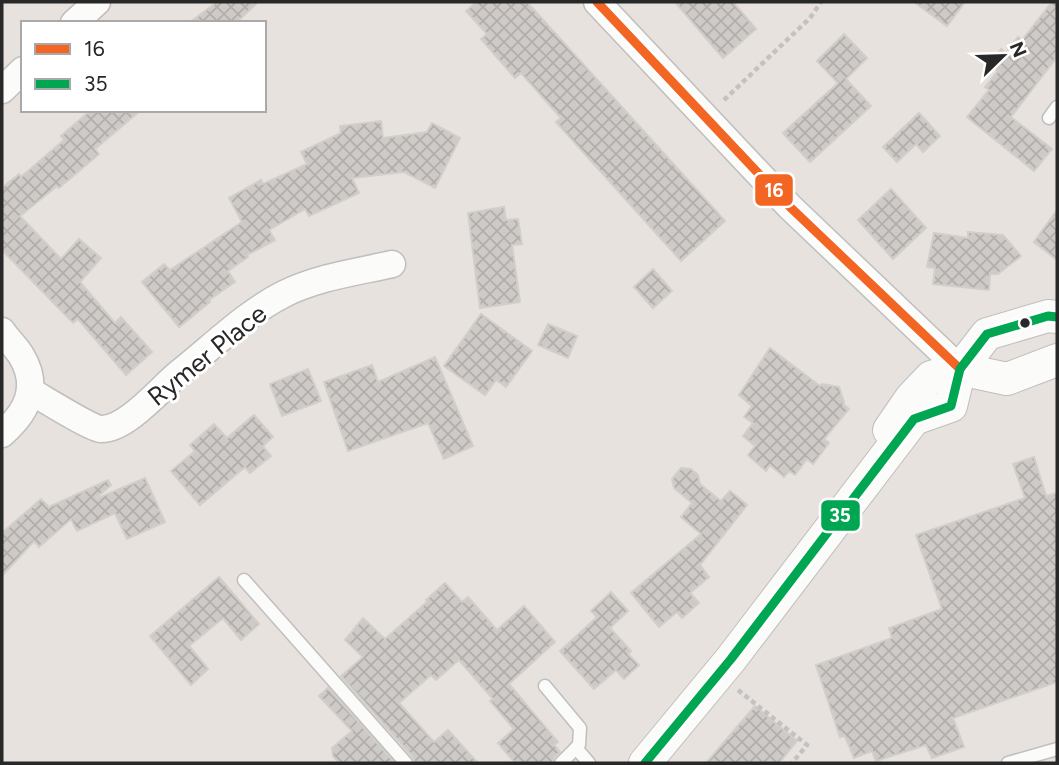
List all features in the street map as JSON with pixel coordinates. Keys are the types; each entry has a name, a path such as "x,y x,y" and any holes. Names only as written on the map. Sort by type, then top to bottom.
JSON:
{"street":[{"path":"77,21 97,2"},
{"path":"597,2 790,207 960,369"},
{"path":"2,90 21,72"},
{"name":"Rymer Place","path":"30,391 100,429 116,425 134,415 167,383 250,316 284,294 322,280 392,264"},
{"path":"960,369 987,334 1048,316 1057,317"},
{"path":"2,331 22,356 30,374 26,407 2,434"},
{"path":"645,763 718,675 751,623 911,398 931,377 960,369 1007,379 1057,360"},
{"path":"632,763 751,623"}],"lane":[{"path":"1049,118 1057,107"},
{"path":"244,580 407,763"},
{"path":"545,686 580,728 579,745 561,763"},
{"path":"576,748 589,763"},
{"path":"1008,763 1057,749"}],"path":[{"path":"706,117 810,18 821,2"},
{"path":"718,675 807,745 792,763"}],"building":[{"path":"217,2 258,2 238,21 192,21"},
{"path":"476,2 527,2 725,221 681,261 556,122 561,118 521,73 515,78 481,39 487,34 466,11"},
{"path":"675,2 733,2 756,29 723,58"},
{"path":"914,2 965,2 947,26"},
{"path":"1052,2 1057,2 1057,57 1011,117 1052,149 1034,171 967,117 989,90 985,87 998,71 989,65 1001,49 1006,53 1018,37 1022,40"},
{"path":"844,34 867,58 846,79 871,106 810,162 783,133 838,83 817,61"},
{"path":"89,112 139,112 95,149 99,154 20,216 61,259 79,239 101,258 80,282 115,323 121,317 152,352 126,375 78,319 73,323 2,250 2,188 19,174 21,177 64,140 61,136"},
{"path":"919,113 940,136 923,152 916,144 897,162 883,147"},
{"path":"381,121 383,138 427,132 432,123 460,138 435,188 404,172 352,178 359,193 309,216 305,209 269,230 275,240 247,255 248,257 228,271 235,282 209,300 210,302 179,327 142,282 164,264 170,270 242,222 229,198 261,180 263,184 307,164 301,152 341,133 340,126"},
{"path":"891,189 926,228 893,259 858,220"},
{"path":"504,207 506,220 518,219 522,244 512,245 520,302 480,308 468,213"},
{"path":"1057,210 1057,260 1034,242"},
{"path":"968,232 1003,235 1021,256 998,274 990,274 989,290 933,284 935,268 927,267 934,233 968,238"},
{"path":"653,269 672,291 653,308 634,287"},
{"path":"481,314 532,351 506,387 496,380 485,395 444,366"},
{"path":"548,324 577,336 568,358 538,345"},
{"path":"770,348 820,386 822,384 839,387 843,404 849,409 824,439 829,443 813,464 807,459 795,475 789,471 784,477 770,465 766,471 748,455 755,446 743,436 753,423 744,417 752,406 739,395"},
{"path":"435,357 473,446 444,459 428,423 348,451 324,382 372,365 378,382"},
{"path":"308,369 321,401 282,416 270,384"},
{"path":"254,415 273,437 263,446 271,456 250,473 245,467 200,505 171,471 195,451 190,445 214,424 227,438"},
{"path":"1034,457 1046,496 1057,493 1057,682 953,718 964,747 932,758 926,745 876,761 872,751 854,758 845,736 840,737 816,665 892,638 889,628 942,609 916,535 1025,498 1013,464"},
{"path":"681,468 691,469 698,475 700,484 721,501 730,491 747,505 700,565 709,577 690,593 699,603 682,618 677,612 659,627 631,593 701,534 681,517 692,503 674,488 672,479"},
{"path":"145,478 165,522 127,539 115,513 77,531 71,519 39,547 34,541 2,576 2,533 41,499 49,507 108,480 111,485 96,499"},
{"path":"219,577 259,624 241,640 223,618 189,646 208,669 191,685 150,636"},
{"path":"445,583 462,602 468,597 497,630 524,606 555,642 509,684 558,742 554,745 560,752 552,763 515,763 498,743 514,729 490,701 493,699 459,660 436,680 431,675 399,703 434,742 448,730 478,763 415,763 413,757 341,676 363,657 345,640 363,618 385,639"},
{"path":"611,592 628,611 610,628 631,651 628,654 639,665 624,679 616,670 594,689 560,651 597,617 591,611"},
{"path":"328,688 395,763 339,763 333,756 332,748 352,731 319,696"},
{"path":"755,706 797,741 779,763 706,763"}],"transit line":[{"name":"16","path":"597,2 790,207 960,369"},
{"name":"35","path":"645,763 731,659 914,419 951,406 960,369 987,334 1048,316 1057,317"}]}
